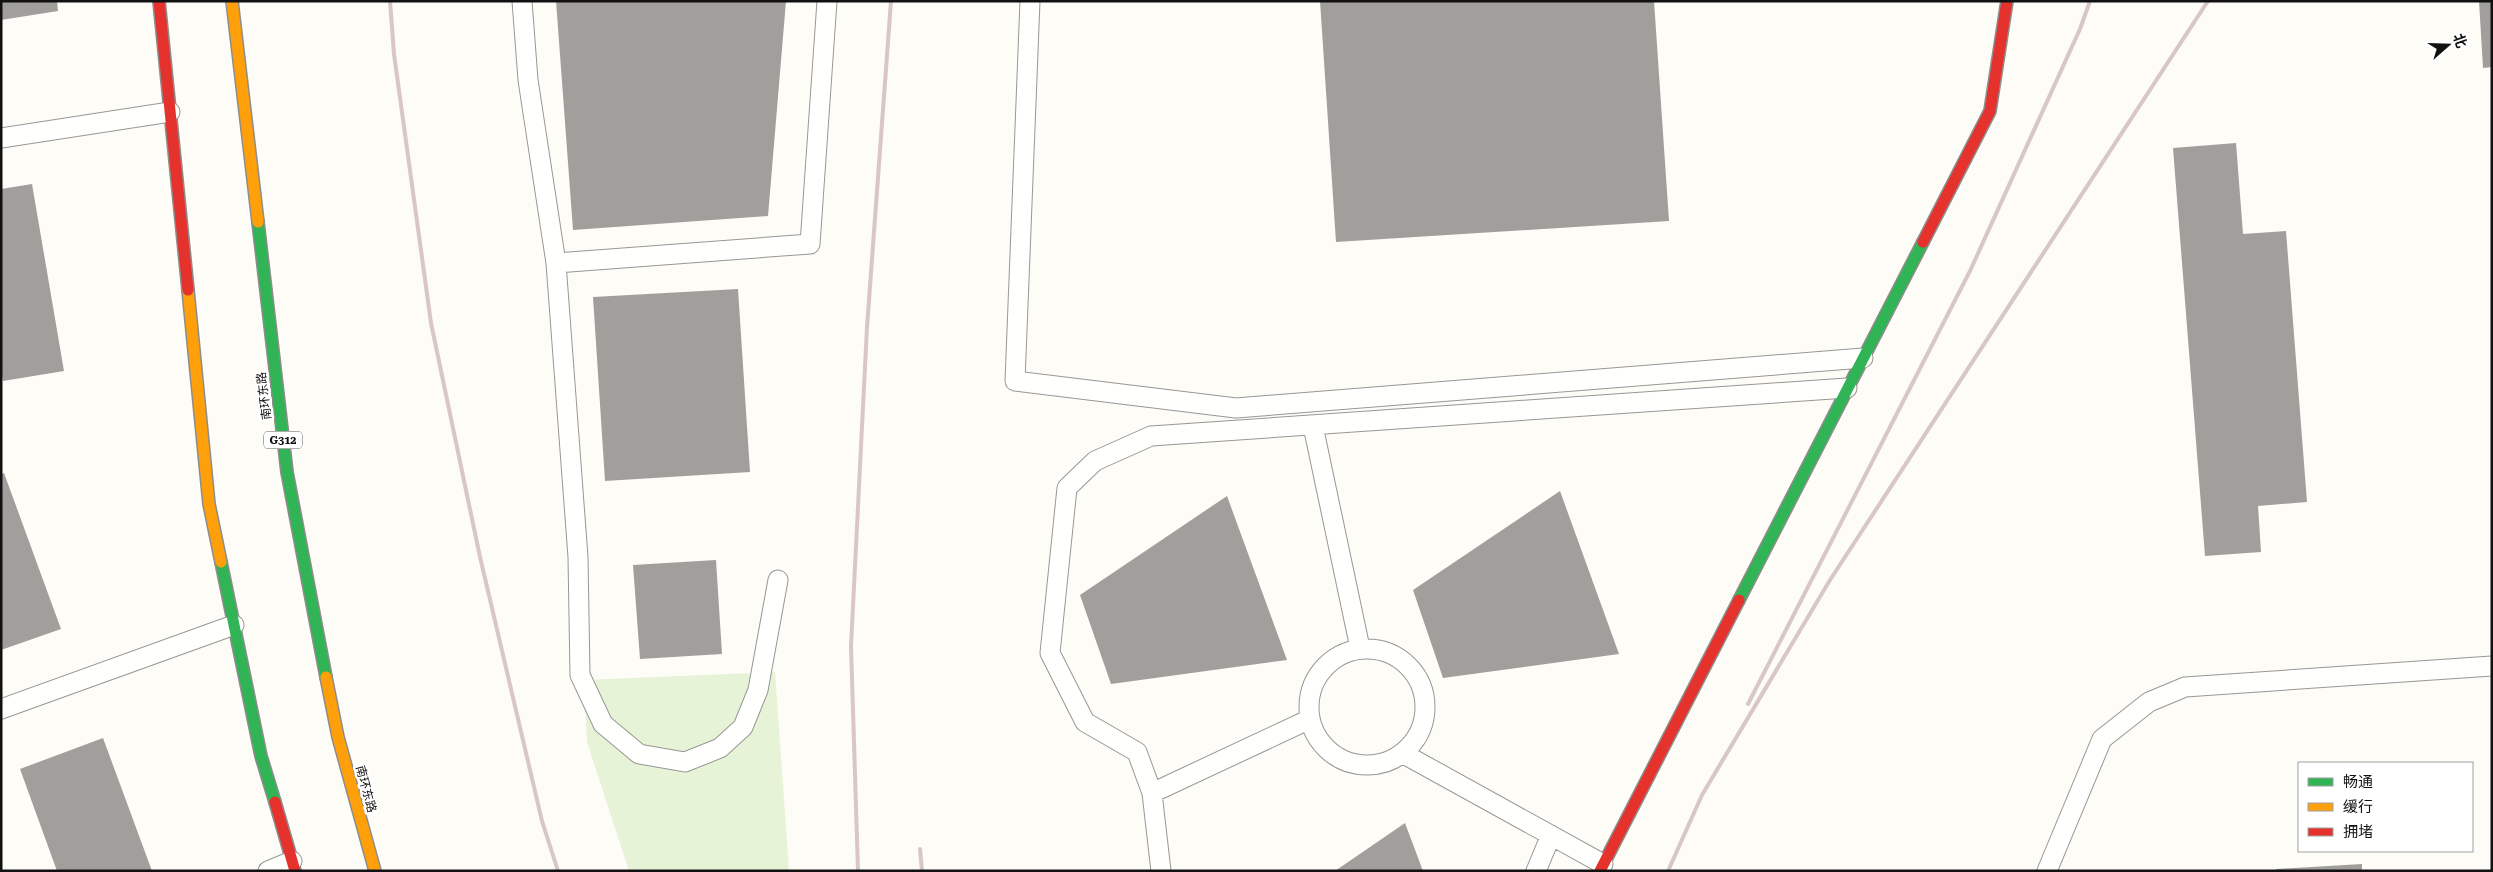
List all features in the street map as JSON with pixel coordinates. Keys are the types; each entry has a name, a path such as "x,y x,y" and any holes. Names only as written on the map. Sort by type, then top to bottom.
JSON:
{"main road":[{"path":"159,1 209,504 261,756 294,866"},
{"name":"南环东路","path":"232,1 287,472 338,737 375,871"},
{"path":"1602,867 1990,111 2007,1"}],"lane":[{"path":"522,1 528,80 556,263 578,557 580,675 603,724 639,754 685,762 720,748 744,727 758,690 778,580"},
{"path":"556,263 810,244 827,1"},
{"path":"1030,1 1015,381 1236,408 1863,358"},
{"path":"1,138 170,112"},
{"path":"1161,871 1152,793 1138,752 1085,722 1050,653 1067,488 1095,461 1151,436 1848,388"},
{"path":"1314,426 1360,648"},
{"path":"1,709 234,625"},
{"path":"1360,648 1380,650 1398,657 1412,670 1421,686 1425,704 1423,723 1415,740 1402,754 1384,762 1365,765 1346,761 1329,752 1317,736 1310,718 1309,699 1314,681 1326,665 1341,654 1360,648"},
{"path":"2047,871 2102,739 2149,702 2185,688 2492,666"},
{"path":"1152,793 1310,718"},
{"path":"1402,754 1551,835 1602,867"},
{"path":"1536,871 1551,835"},
{"path":"268,871 294,866"}],"green space":[{"path":"775,672 789,871 629,871 587,742 584,680"}],"building":[{"path":"1,1 57,1 58,11 1,20"},
{"path":"556,1 786,1 768,216 573,230"},
{"path":"1320,1 1654,1 1669,221 1336,242"},
{"path":"2479,1 2492,1 2492,67 2483,68"},
{"path":"2236,143 2243,234 2286,231 2307,502 2258,506 2261,552 2205,556 2173,148"},
{"path":"32,184 64,371 3,381 1,368 1,189"},
{"path":"738,289 750,472 605,481 593,297"},
{"path":"4,473 61,629 1,650 1,474"},
{"path":"1560,491 1619,654 1443,678 1413,590"},
{"path":"1227,496 1287,660 1111,684 1080,595"},
{"path":"716,560 722,654 640,659 633,565"},
{"path":"103,738 152,871 57,871 20,769"},
{"path":"1405,823 1423,871 1335,871"},
{"path":"2362,864 2362,871 2276,871 2276,869"}],"railway":[{"path":"390,1 394,54 431,323 480,557 542,821 558,871"},
{"path":"858,871 851,646 867,327 891,1"},
{"path":"1748,704 1970,271 2080,29 2090,1"},
{"path":"1668,871 1702,795 1830,580 2208,1"},
{"path":"920,849 922,871"}],"traffic: fast":[{"path":"258,222 287,472 326,677"},
{"path":"1739,600 1923,242"},
{"path":"221,562 261,756 275,802"}],"traffic: slow":[{"path":"232,1 258,222"},
{"path":"188,290 209,504 221,562"},
{"path":"326,677 338,737 375,871"}],"traffic: jam":[{"path":"159,1 188,290"},
{"path":"1923,242 1990,111 2007,1"},
{"path":"1600,871 1739,600"},
{"path":"275,802 295,871"}]}
